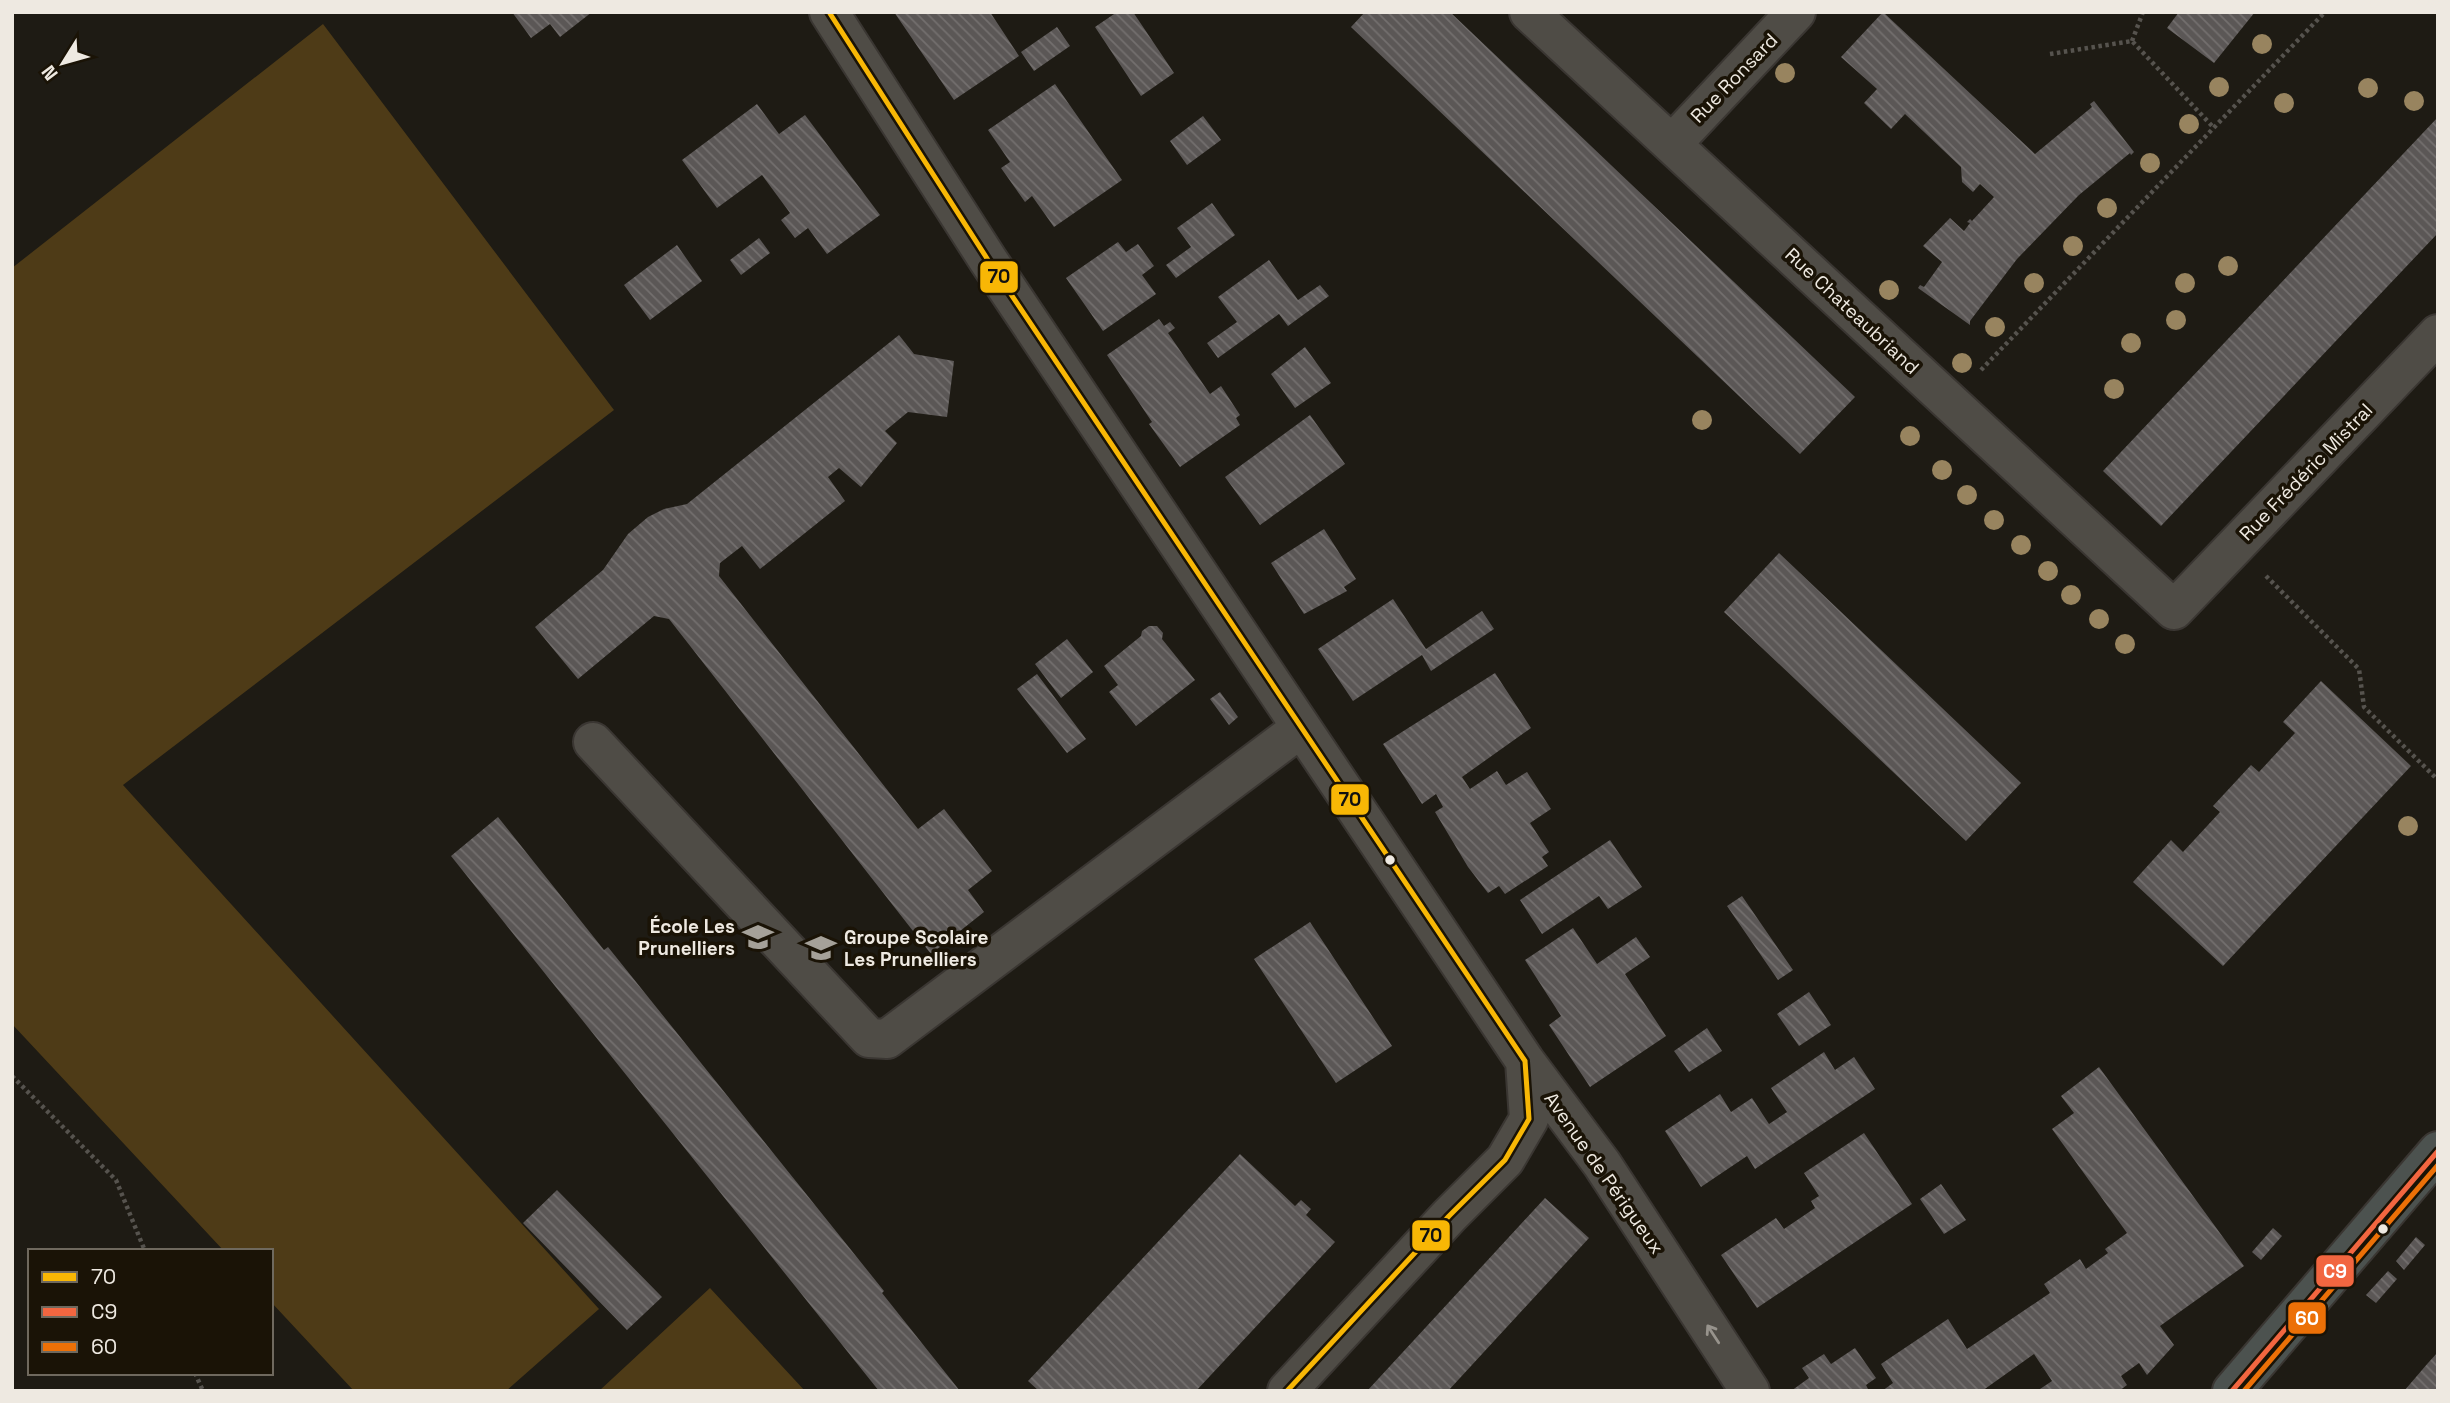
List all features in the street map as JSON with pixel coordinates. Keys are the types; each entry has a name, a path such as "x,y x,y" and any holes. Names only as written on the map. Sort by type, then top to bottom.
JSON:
{"main road":[{"path":"2232,1391 2438,1151"}],"street":[{"name":"Avenue de Périgueux","path":"829,12 988,260 1525,1061 1602,1164 1750,1391"},
{"name":"Rue Chateaubriand","path":"1529,12 2174,610"},
{"name":"Rue Ronsard","path":"1672,144 1797,12"},
{"name":"Rue Frédéric Mistral","path":"2174,610 2438,334"},
{"path":"593,742 869,1038 887,1039 1301,728"},
{"path":"1287,1391 1449,1216 1505,1160 1529,1119 1525,1061"}],"path":[{"path":"2132,41 2143,12"},
{"path":"1950,402 2325,12"},
{"path":"2050,54 2132,41"},
{"path":"2132,41 2214,128"},
{"path":"2236,546 2359,669 2364,707 2438,780"},
{"path":"12,1076 117,1180 144,1249"}],"shaded area":[{"path":"323,24 614,410 123,785 599,1309 506,1391 354,1391 273,1304 273,1249 222,1249 12,1024 12,268"},
{"path":"710,1288 805,1391 599,1391"}],"building":[{"path":"512,12 592,12 560,37 550,24 531,38"},
{"path":"894,12 990,12 1019,56 954,100"},
{"path":"1117,12 1133,12 1174,73 1141,96 1095,27"},
{"path":"1365,12 1450,12 1855,397 1800,454 1351,27"},
{"path":"1883,12 2035,154 2092,107 2090,104 2094,101 2134,152 2079,195 2017,259 1970,321 1970,325 1918,288 1920,285 1924,287 1942,262 1923,246 1950,218 1964,231 1970,223 1967,222 1970,219 1972,221 1994,197 1980,184 1973,192 1962,182 1961,167 1905,114 1891,129 1864,103 1877,89 1841,57"},
{"path":"2179,12 2255,12 2214,63 2167,28"},
{"path":"1057,27 1070,46 1034,71 1021,52"},
{"path":"1055,84 1122,180 1054,227 1032,196 1025,202 1001,168 1010,162 988,130"},
{"path":"757,104 779,134 805,115 880,215 827,254 808,228 795,238 781,220 790,213 762,175 717,208 682,160"},
{"path":"1203,116 1221,140 1187,165 1170,141"},
{"path":"2438,117 2438,233 2161,526 2103,471"},
{"path":"1212,203 1235,235 1176,278 1166,265 1191,247 1177,228"},
{"path":"759,238 770,253 741,275 730,260"},
{"path":"1118,242 1126,252 1138,244 1154,266 1142,275 1156,294 1103,331 1066,278"},
{"path":"677,245 702,281 650,320 624,285"},
{"path":"1269,260 1298,300 1320,285 1329,296 1288,326 1279,314 1218,358 1207,343 1237,322 1218,297"},
{"path":"1159,319 1164,326 1170,322 1175,328 1168,333 1210,394 1221,386 1240,415 1236,418 1240,425 1180,467 1149,424 1152,422 1107,355"},
{"path":"899,335 914,354 954,361 947,417 908,412 885,431 897,443 861,487 839,468 828,477 845,501 760,569 742,546 720,563 719,576 918,829 944,809 992,871 968,890 984,912 931,954 669,619 654,616 578,679 535,627 603,570 628,534 648,517 664,509 687,504"},
{"path":"1305,347 1331,383 1295,408 1271,374"},
{"path":"1310,415 1345,464 1260,525 1225,477"},
{"path":"1324,529 1356,579 1344,587 1347,591 1304,614 1271,563"},
{"path":"1779,553 2021,783 1966,841 1724,612"},
{"path":"1393,599 1426,649 1482,611 1494,629 1431,671 1422,655 1353,701 1318,649"},
{"path":"1149,626 1157,626 1163,633 1162,639 1195,680 1136,726 1109,692 1118,685 1104,666 1141,636 1142,631"},
{"path":"1067,639 1093,672 1061,698 1035,664"},
{"path":"1495,673 1531,728 1462,777 1470,789 1497,771 1506,785 1527,772 1551,809 1530,823 1549,852 1542,857 1548,866 1505,894 1499,886 1488,893 1468,867 1435,812 1443,807 1436,794 1422,804 1383,744"},
{"path":"1037,674 1086,739 1067,753 1017,689"},
{"path":"2321,681 2411,766 2223,966 2133,882 2171,840 2183,852 2220,812 2213,806 2251,765 2259,772 2295,733 2283,722"},
{"path":"1220,692 1238,717 1229,725 1210,699"},
{"path":"498,817 604,950 608,947 884,1291 882,1293 960,1391 879,1391 451,856"},
{"path":"1610,840 1642,887 1608,909 1599,896 1542,934 1520,900"},
{"path":"1742,896 1793,970 1778,980 1727,906"},
{"path":"1310,922 1392,1046 1336,1083 1254,959"},
{"path":"1573,928 1597,964 1636,937 1650,957 1625,974 1666,1036 1590,1087 1549,1025 1561,1016 1525,960"},
{"path":"1809,992 1831,1025 1799,1046 1777,1014"},
{"path":"1707,1028 1722,1051 1689,1072 1674,1051"},
{"path":"1824,1052 1835,1070 1854,1057 1875,1089 1755,1169 1747,1156 1701,1187 1665,1131 1720,1094 1731,1112 1752,1098 1769,1124 1787,1112 1771,1088"},
{"path":"2099,1067 2244,1266 2160,1326 2174,1345 2147,1375 2139,1363 2121,1376 2127,1385 2119,1391 2037,1391 2052,1381 2034,1354 1982,1391 1882,1391 1893,1383 1881,1364 1948,1319 1967,1349 2050,1293 2044,1284 2080,1259 2086,1269 2108,1253 2105,1249 2127,1233 2052,1129 2074,1113 2061,1096"},
{"path":"1864,1133 1912,1204 1757,1308 1721,1255 1776,1218 1784,1229 1815,1208 1811,1201 1819,1196 1804,1173"},
{"path":"1240,1154 1295,1206 1301,1200 1311,1209 1306,1215 1335,1242 1196,1391 1039,1391 1028,1381"},
{"path":"1941,1184 1966,1220 1944,1234 1920,1199"},
{"path":"557,1190 662,1297 627,1330 523,1223"},
{"path":"1545,1198 1589,1238 1448,1391 1367,1391"},
{"path":"2273,1228 2282,1236 2261,1260 2252,1252"},
{"path":"2416,1237 2425,1245 2404,1270 2396,1261"},
{"path":"2388,1271 2397,1279 2376,1303 2366,1295"},
{"path":"1855,1348 1876,1378 1866,1385 1869,1391 1791,1391 1809,1378 1802,1368 1824,1354 1831,1364"},
{"path":"2438,1352 2438,1391 2404,1391 2428,1363"}],"transit line":[{"name":"70","path":"829,12 988,260 1525,1061"},
{"name":"70","path":"1287,1391 1449,1216 1505,1160 1529,1119 1525,1061"},
{"name":"C9","path":"2232,1391 2438,1151"},
{"name":"60","path":"2244,1391 2438,1165"}],"place":[{"name":"École Les Prunelliers","path":"758,937"},
{"name":"Groupe Scolaire Les Prunelliers","path":"821,948"}]}
